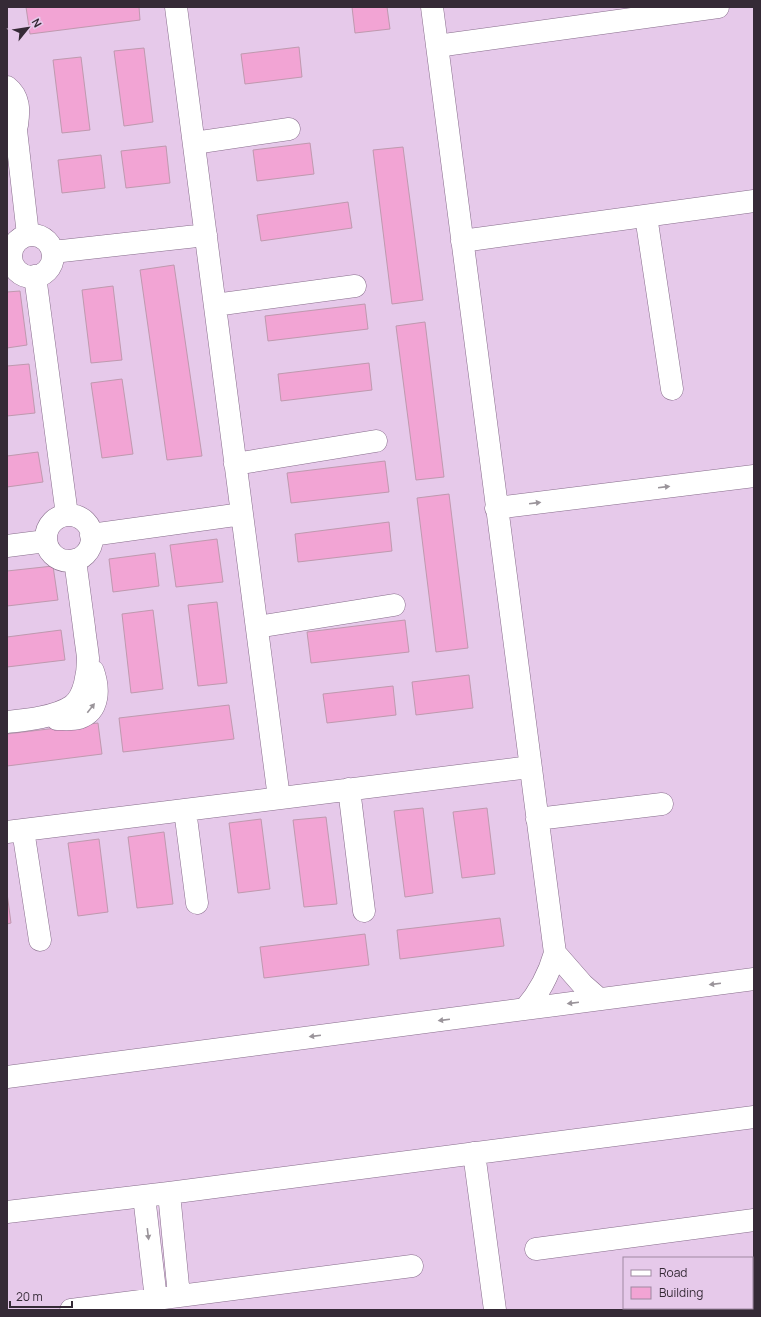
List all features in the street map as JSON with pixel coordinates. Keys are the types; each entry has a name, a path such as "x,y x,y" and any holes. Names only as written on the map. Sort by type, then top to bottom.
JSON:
{"street":[{"path":"176,7 279,798"},
{"path":"432,7 555,952 544,983 536,997 525,1009"},
{"path":"437,46 718,7"},
{"path":"7,88 15,95 18,102 19,113 16,130 28,235"},
{"path":"7,109 16,130"},
{"path":"194,142 289,129"},
{"path":"462,241 754,201"},
{"path":"646,216 672,389"},
{"path":"28,235 44,238 48,242 53,252 53,259 47,271 36,276 25,275 20,272 9,258 18,241 22,237 28,235"},
{"path":"53,252 206,235"},
{"path":"36,276 67,515"},
{"path":"215,305 355,286"},
{"path":"235,464 376,441"},
{"path":"496,508 754,476"},
{"path":"91,535 242,514"},
{"path":"67,515 80,518 86,522 91,535 91,543 83,556 75,560 68,561 53,555 48,549 46,541 46,534 53,521 59,517 67,515"},
{"path":"7,546 46,541"},
{"path":"7,722 42,718 66,709 78,700 84,686 88,658 75,560"},
{"path":"257,626 394,605"},
{"path":"40,940 15,831 530,767"},
{"path":"349,789 364,911"},
{"path":"537,819 662,804"},
{"path":"185,810 197,903"},
{"path":"555,952 583,985 599,1000"},
{"path":"7,1077 754,979"},
{"path":"7,1212 169,1193 754,1117"},
{"path":"474,1153 495,1310"},
{"path":"169,1193 179,1296"},
{"path":"144,1196 156,1299"},
{"path":"536,1249 754,1220"},
{"path":"71,1310 412,1266"}],"building":[{"path":"26,7 139,7 140,20 30,34"},
{"path":"352,7 387,7 390,29 355,33"},
{"path":"299,47 302,77 245,84 241,54"},
{"path":"144,48 153,122 124,126 114,51"},
{"path":"81,57 90,130 62,133 53,60"},
{"path":"310,143 314,174 257,181 253,150"},
{"path":"166,146 170,183 126,188 121,151"},
{"path":"403,147 423,300 392,304 373,150"},
{"path":"101,155 105,188 62,193 58,160"},
{"path":"348,202 352,228 261,241 257,215"},
{"path":"174,265 202,456 167,460 140,270"},
{"path":"113,286 122,360 91,363 82,290"},
{"path":"20,291 27,345 7,348 7,292"},
{"path":"365,304 368,329 268,341 265,316"},
{"path":"425,322 444,477 416,480 396,326"},
{"path":"369,363 372,390 281,401 278,374"},
{"path":"29,364 35,413 7,416 7,366"},
{"path":"122,379 133,454 102,458 91,383"},
{"path":"38,452 43,482 7,487 7,456"},
{"path":"385,461 389,492 291,503 287,473"},
{"path":"449,494 468,648 436,652 417,498"},
{"path":"389,522 392,551 298,562 295,534"},
{"path":"217,539 223,582 176,587 170,545"},
{"path":"155,553 159,586 113,592 109,559"},
{"path":"53,566 58,600 7,606 7,571"},
{"path":"217,602 227,683 198,686 188,605"},
{"path":"153,610 163,689 131,693 122,614"},
{"path":"405,620 409,652 311,663 307,632"},
{"path":"61,630 65,660 7,667 7,637"},
{"path":"469,675 473,708 416,715 412,682"},
{"path":"393,686 396,715 327,723 323,694"},
{"path":"229,705 234,739 123,752 119,718"},
{"path":"98,723 102,754 7,766 7,734"},
{"path":"423,808 433,893 405,897 394,811"},
{"path":"487,808 495,874 462,878 453,812"},
{"path":"326,817 337,904 304,907 293,820"},
{"path":"261,819 270,889 238,893 229,823"},
{"path":"164,832 173,904 137,908 128,837"},
{"path":"99,839 108,912 78,916 68,843"},
{"path":"7,893 11,923 7,924"},
{"path":"500,918 504,946 400,959 397,930"},
{"path":"365,934 369,965 264,978 260,947"}]}
